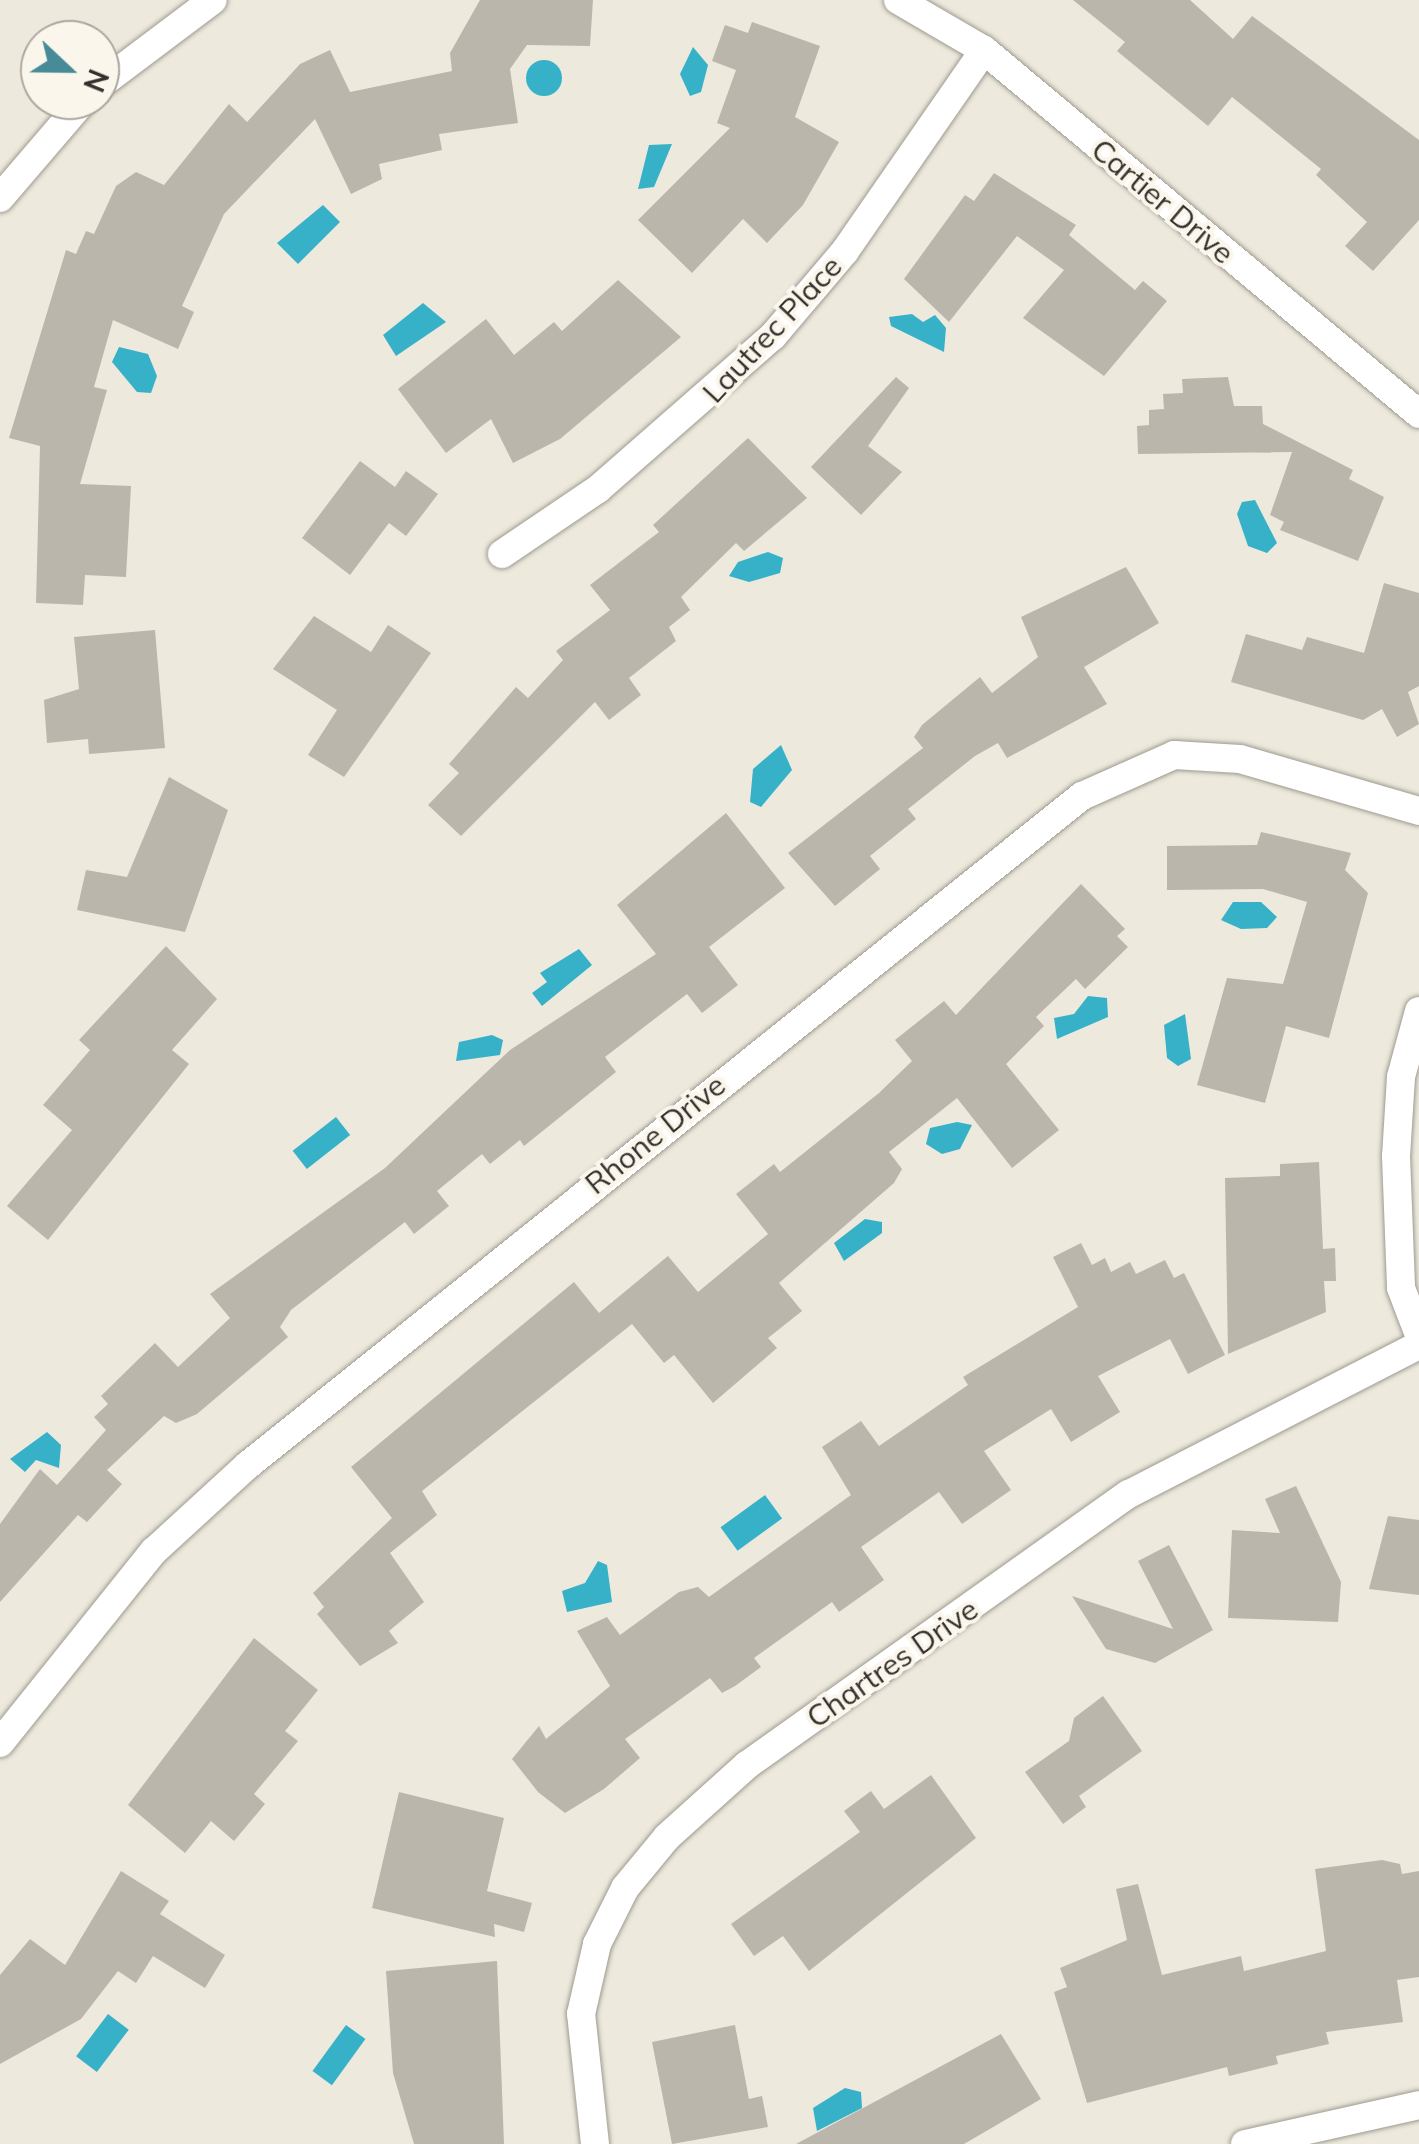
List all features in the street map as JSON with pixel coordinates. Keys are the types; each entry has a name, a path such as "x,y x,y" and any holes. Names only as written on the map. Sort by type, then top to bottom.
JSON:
{"street":[{"path":"120,70 213,0"},
{"name":"Cartier Drive","path":"898,0 984,50 1419,414"},
{"name":"Lautrec Place","path":"502,554 598,489 773,336 845,251 984,50"},
{"path":"0,198 67,120"},
{"name":"Rhone Drive","path":"0,1743 154,1551 248,1465 1082,796 1174,755 1240,759 1419,810"},
{"path":"1419,1011 1400,1077 1396,1156 1401,1288 1419,1335"},
{"name":"Chartres Drive","path":"596,2144 581,2014 597,1944 625,1888 668,1837 747,1764 1129,1494 1419,1345"},
{"path":"1245,2144 1419,2105"}],"water":[{"path":"693,47 708,65 701,92 690,96 680,74"},
{"path":"544,60 557,65 562,78 557,91 544,96 531,91 526,78 531,65"},
{"path":"672,144 654,187 638,189 649,145"},
{"path":"323,205 340,222 298,264 277,243"},
{"path":"423,303 446,322 396,356 383,335"},
{"path":"912,314 923,322 935,315 946,328 944,352 891,326 889,317"},
{"path":"119,347 148,354 157,376 151,393 137,392 112,362"},
{"path":"1255,500 1277,543 1267,553 1248,546 1237,514 1242,502"},
{"path":"768,552 783,558 780,573 749,582 729,576 738,562"},
{"path":"781,745 792,770 761,807 750,802 753,769"},
{"path":"1233,902 1261,902 1277,917 1267,928 1241,929 1221,920"},
{"path":"579,949 592,965 542,1006 532,993 547,982 540,973"},
{"path":"1088,996 1107,998 1108,1017 1057,1039 1054,1018 1074,1014"},
{"path":"1185,1014 1191,1059 1178,1066 1167,1058 1164,1025"},
{"path":"492,1035 503,1040 500,1055 456,1061 459,1042"},
{"path":"336,1117 350,1135 307,1169 293,1151"},
{"path":"957,1122 972,1125 960,1149 942,1154 926,1144 930,1128"},
{"path":"865,1219 882,1222 882,1233 844,1261 834,1243"},
{"path":"47,1432 61,1445 59,1468 36,1460 25,1472 10,1459"},
{"path":"765,1495 782,1518 738,1551 721,1527"},
{"path":"598,1561 607,1565 612,1602 567,1612 562,1591 585,1583"},
{"path":"108,2014 129,2030 97,2072 76,2056"},
{"path":"346,2025 365,2039 332,2085 312,2071"},
{"path":"845,2088 861,2092 862,2108 817,2131 813,2108"}],"building":[{"path":"480,0 593,0 590,46 527,45 510,69 518,123 439,134 442,150 379,164 382,179 351,194 315,119 224,214 182,306 194,312 178,349 113,320 94,387 107,390 80,484 131,486 126,577 85,575 83,605 36,603 40,446 9,438 66,250 76,254 86,231 94,234 116,186 136,172 164,185 229,104 247,122 300,64 330,50 350,92 452,71 450,53"},
{"path":"1073,0 1190,0 1233,39 1252,16 1419,140 1419,220 1373,271 1345,246 1367,222 1316,175 1321,169 1232,97 1208,126 1117,51 1125,42"},
{"path":"752,22 820,46 795,117 839,142 803,205 767,243 743,219 692,273 638,220 730,128 717,123 736,70 712,61 725,25 748,33"},
{"path":"994,173 1076,225 1069,235 1135,290 1143,281 1167,301 1104,376 1023,318 1064,270 1017,236 949,322 904,279 965,195 974,201"},
{"path":"618,280 681,337 560,439 513,463 491,419 446,453 398,389 486,319 514,355 554,322 562,331"},
{"path":"896,377 909,388 868,446 902,472 861,515 811,467"},
{"path":"1228,377 1234,406 1262,406 1263,424 1353,470 1349,479 1384,497 1358,561 1280,530 1284,522 1270,515 1292,452 1138,454 1137,426 1149,425 1149,410 1164,409 1163,394 1183,393 1182,379"},
{"path":"748,438 807,498 744,551 736,543 681,597 690,610 669,627 676,641 629,678 641,695 609,720 595,702 461,836 428,805 459,773 449,764 516,687 528,698 563,660 556,651 610,610 590,585 659,532 653,525"},
{"path":"360,461 395,487 406,471 438,494 406,536 389,523 350,575 302,538"},
{"path":"1126,567 1159,623 1084,667 1107,704 1007,758 998,743 975,756 908,809 916,819 870,856 880,869 835,906 788,853 923,748 914,737 922,725 980,677 992,693 1038,657 1021,617"},
{"path":"1384,583 1419,593 1419,686 1408,692 1419,724 1397,737 1382,709 1363,720 1231,682 1246,634 1302,650 1307,637 1364,653"},
{"path":"314,616 371,652 388,625 431,653 344,777 308,755 337,710 273,669"},
{"path":"155,630 165,748 89,754 88,739 47,743 44,700 79,689 74,637"},
{"path":"169,777 228,810 185,932 77,910 86,870 127,877"},
{"path":"726,813 785,888 709,947 738,985 702,1013 687,994 605,1057 616,1072 524,1146 520,1140 490,1164 482,1154 437,1191 449,1206 414,1234 405,1222 291,1310 280,1327 288,1337 197,1414 176,1423 164,1416 107,1470 122,1484 87,1522 78,1515 0,1602 0,1524 40,1469 57,1485 106,1430 94,1417 108,1404 101,1396 155,1343 178,1367 230,1318 210,1294 385,1168 510,1050 656,954 617,905"},
{"path":"1261,832 1351,853 1345,870 1368,893 1329,1038 1286,1026 1265,1103 1197,1085 1227,978 1283,984 1307,902 1263,889 1167,890 1167,846 1257,845"},
{"path":"1081,884 1125,929 1117,936 1128,947 1085,989 1076,979 1036,1017 1044,1026 1006,1064 1059,1130 1012,1168 957,1098 889,1152 902,1169 894,1183 779,1283 802,1311 768,1338 777,1348 713,1403 674,1355 664,1363 632,1324 422,1491 437,1515 390,1553 424,1602 389,1631 398,1643 360,1666 317,1614 324,1607 313,1593 392,1518 351,1467 574,1282 599,1313 668,1256 698,1292 768,1234 736,1194 774,1164 780,1172 879,1093 912,1061 895,1040 944,1001 956,1015"},
{"path":"166,946 217,999 172,1050 189,1064 48,1240 7,1206 72,1130 43,1105 90,1050 79,1040"},
{"path":"1319,1162 1323,1249 1335,1248 1336,1281 1324,1281 1326,1312 1228,1354 1225,1178 1280,1176 1280,1164"},
{"path":"1081,1243 1092,1265 1105,1258 1111,1272 1130,1262 1136,1274 1165,1260 1174,1278 1184,1273 1225,1355 1188,1374 1170,1339 1098,1376 1120,1412 1071,1442 1051,1409 984,1451 1011,1490 962,1524 939,1492 861,1547 884,1580 839,1612 832,1602 754,1658 761,1667 735,1686 722,1693 710,1678 625,1739 640,1758 604,1789 565,1813 538,1792 512,1759 539,1726 546,1739 610,1686 577,1631 607,1617 620,1635 679,1592 698,1587 709,1597 851,1495 822,1447 861,1421 879,1446 968,1385 963,1377 1078,1307 1053,1257"},
{"path":"1296,1486 1341,1582 1338,1622 1228,1618 1232,1530 1280,1533 1265,1499"},
{"path":"1388,1516 1419,1520 1419,1595 1369,1589"},
{"path":"1169,1545 1213,1630 1155,1663 1106,1649 1072,1596 1173,1629 1138,1561"},
{"path":"254,1638 318,1690 285,1731 298,1741 254,1794 265,1804 234,1841 211,1821 185,1853 128,1805"},
{"path":"1103,1696 1142,1751 1079,1796 1086,1807 1063,1824 1025,1772 1069,1741 1074,1718"},
{"path":"931,1775 976,1838 809,1971 783,1936 754,1956 731,1924 860,1832 844,1811 871,1791 884,1809"},
{"path":"399,1792 504,1818 487,1891 532,1903 524,1932 494,1924 495,1937 372,1908"},
{"path":"1382,1860 1400,1864 1402,1874 1419,1871 1419,1977 1397,1980 1403,2022 1326,2032 1329,2044 1276,2056 1278,2064 1229,2076 1227,2067 1087,2103 1054,1992 1067,1987 1060,1968 1127,1940 1116,1889 1138,1884 1162,1975 1241,1956 1244,1971 1326,1951 1315,1869"},
{"path":"121,1871 169,1901 160,1914 225,1955 205,1988 153,1956 136,1983 118,1971 81,2019 0,2064 0,1975 30,1939 65,1965"},
{"path":"497,1961 504,2144 414,2144 393,2073 386,1971"},
{"path":"735,2025 749,2099 762,2096 768,2127 672,2144 652,2042"},
{"path":"1001,2034 1041,2099 964,2144 796,2144"}]}
